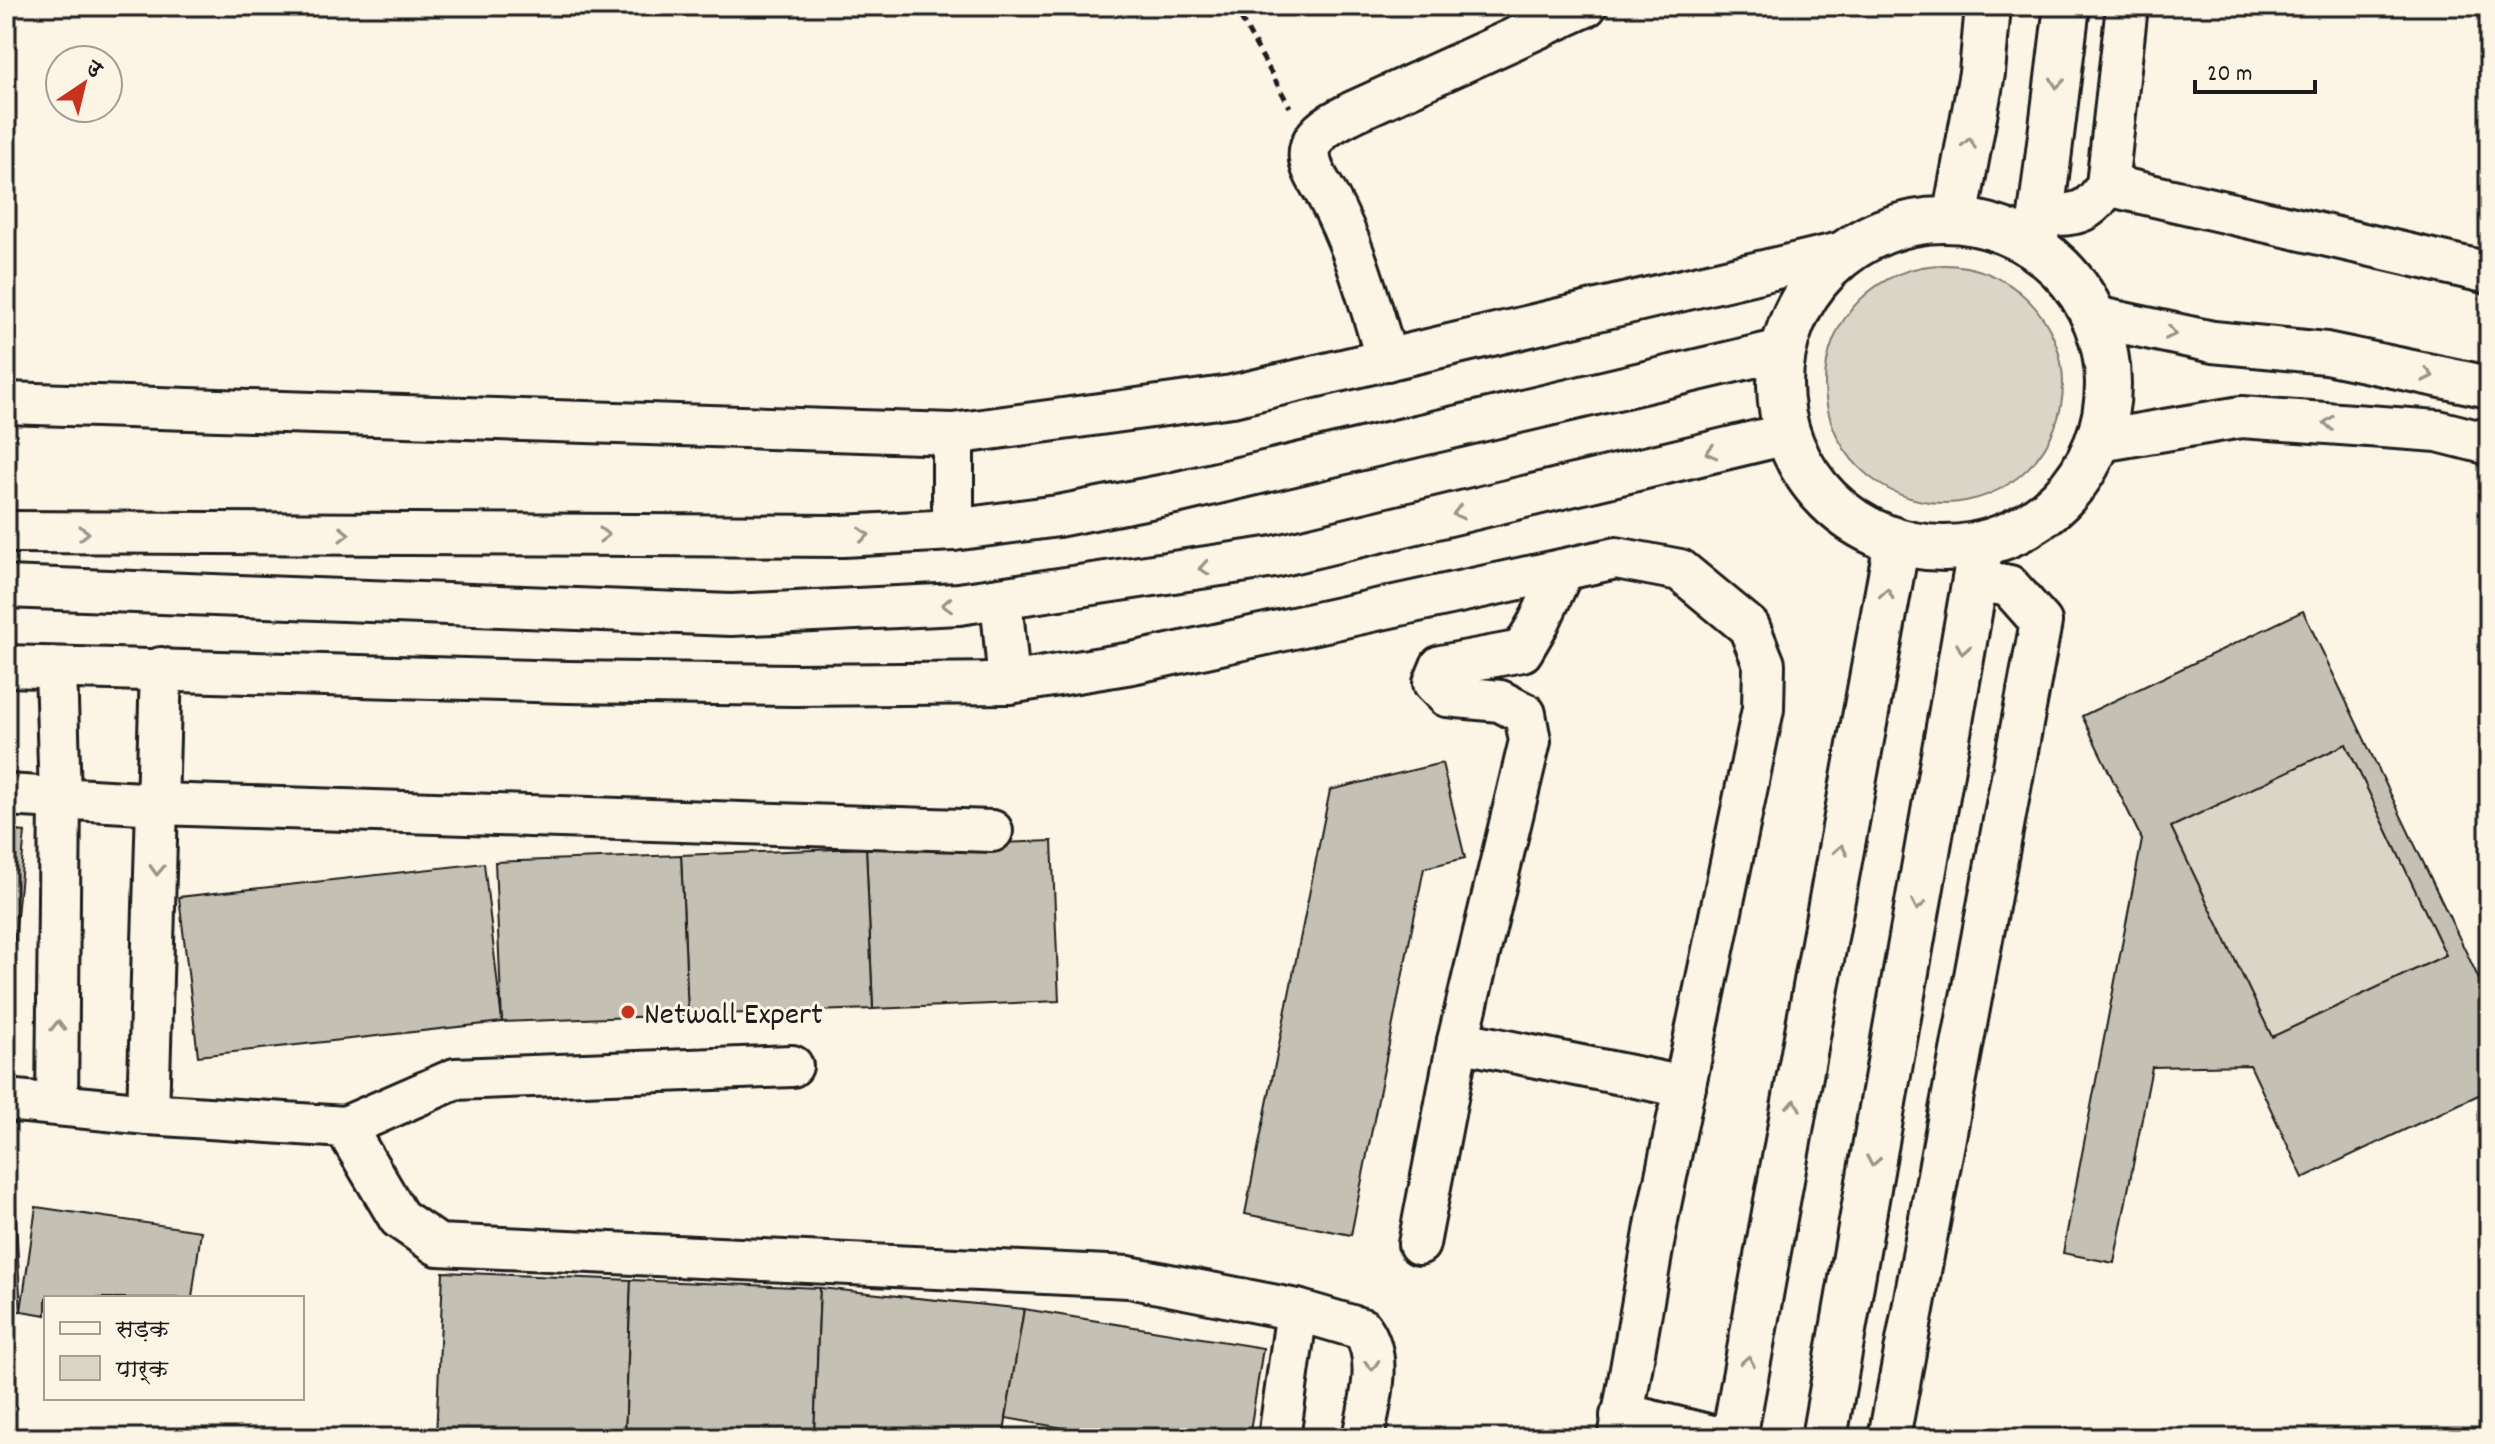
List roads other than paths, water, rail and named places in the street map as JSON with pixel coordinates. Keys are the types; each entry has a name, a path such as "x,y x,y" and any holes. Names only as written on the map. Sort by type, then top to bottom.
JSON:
{"main road":[{"path":"1955,219 1982,73 1988,6"},
{"path":"1824,1438 1978,562 2032,525 2073,488 2100,441 2109,379 2095,317 2037,231 2067,6"},
{"path":"1978,562 1939,549 1897,542 1859,526 1828,501 1803,470 1787,434 1778,392 1782,350 1798,306 1826,268 1864,239 1908,223 1955,219 1996,228 2037,231"},
{"path":"1734,1438 1897,542"},
{"path":"1621,1427 1712,1438"}],"street":[{"path":"1387,360 1354,256 1338,216 1310,163 1311,147 1328,125 1341,118 1586,6"},
{"path":"2037,231 2096,204 2107,185 2127,6"},
{"path":"2107,185 2489,273"},
{"path":"6,403 953,452 1232,396 1849,251"},
{"path":"2095,317 2213,342 2326,353 2489,387"},
{"path":"6,532 843,536 953,530 1058,516 1175,493 1782,350"},
{"path":"2100,441 2241,417 2438,431 2489,444"},
{"path":"6,587 731,615 959,604 1274,557 1787,434"},
{"path":"953,452 953,530"},
{"path":"6,666 583,682 795,685 1009,683 1132,663 1616,558 1680,570 1749,627 1764,664 1763,709 1658,1215 1621,1427"},
{"path":"1889,1438 2041,622 2009,586 1978,562"},
{"path":"1419,1244 1471,1044 1530,741 1525,714 1500,701 1447,696 1434,683 1441,666 1522,651 1563,570"},
{"path":"1001,598 1009,683"},
{"path":"148,1114 161,668"},
{"path":"56,669 60,797 57,1104"},
{"path":"6,795 159,804 992,831"},
{"path":"1471,1044 1685,1087"},
{"path":"6,1100 148,1114 345,1127 455,1079 792,1066"},
{"path":"345,1127 399,1218 438,1245 1129,1277 1297,1310 1362,1329 1371,1349 1373,1383 1363,1438"},
{"path":"1279,1438 1297,1310"}],"place":[{"name":"Netwall Expert","path":"628,1012"}]}
